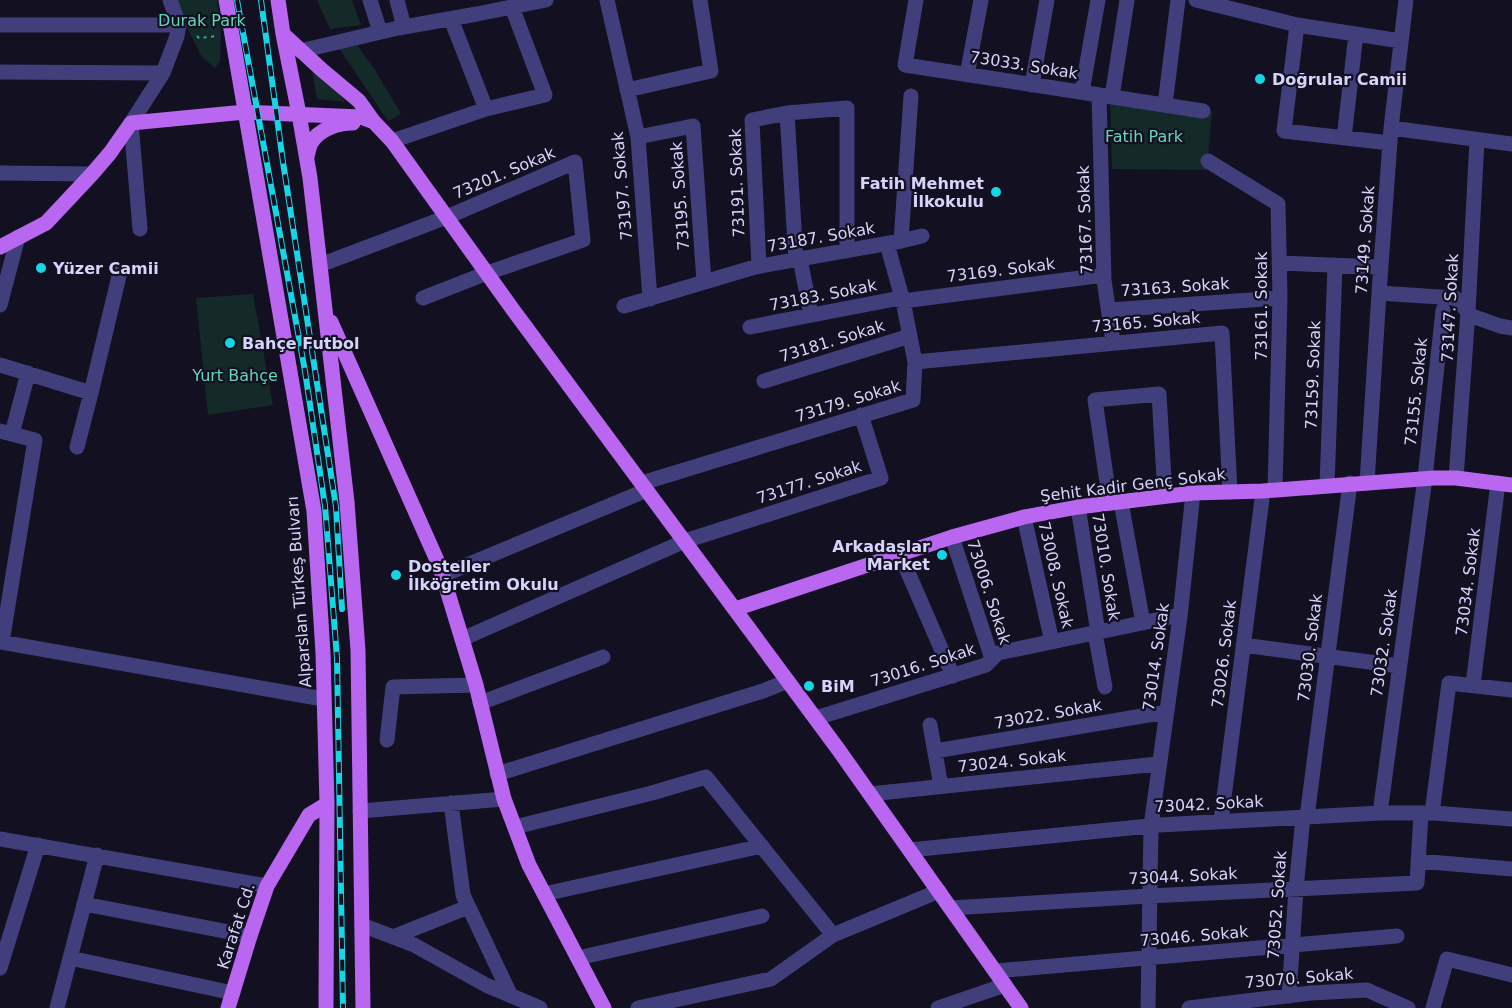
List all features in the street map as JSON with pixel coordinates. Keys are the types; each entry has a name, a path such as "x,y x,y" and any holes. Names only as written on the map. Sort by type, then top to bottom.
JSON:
{"main road":[{"name":"Alparslan Türkeş Bulvarı","path":"226,0 314,511 323,653 327,804 326,1008"},
{"path":"278,0 307,157 347,502 358,639 363,1008"},
{"path":"283,34 359,101 392,141 816,718 1021,1008"},
{"path":"0,246 46,223 110,153 131,123 245,112 361,117 374,122"},
{"path":"307,157 311,143 323,131 344,123 374,122"},
{"path":"325,309 440,567 476,685 504,799 529,865 604,1008"},
{"name":"Şehit Kadir Genç Sokak","path":"735,609 952,537 1024,517 1078,507 1193,493 1269,490 1425,478 1456,478 1505,484"},
{"name":"Karafat Cd.","path":"228,1008 267,886 309,815 327,804"}],"street":[{"path":"140,229 131,123 163,73 177,36 179,25 170,0"},
{"path":"370,0 380,32"},
{"path":"397,0 404,27"},
{"path":"300,51 380,32 450,19 482,7 512,7 546,0"},
{"name":"73197. Sokak","path":"607,0 638,136 650,299"},
{"path":"627,90 711,71 700,0"},
{"name":"73033. Sokak","path":"916,0 905,65 1203,111"},
{"path":"967,75 981,0"},
{"path":"1032,85 1047,0"},
{"path":"1082,92 1098,0"},
{"name":"73167. Sokak","path":"1113,342 1104,275 1106,96 1127,0"},
{"path":"1165,105 1178,0"},
{"path":"1200,0 1297,25 1401,41"},
{"name":"73149. Sokak","path":"1367,483 1390,135 1406,0"},
{"path":"392,141 486,110 545,95 512,7"},
{"path":"450,19 486,110"},
{"path":"0,25 179,25"},
{"path":"1297,25 1284,131 1344,138 1390,135 1512,144"},
{"path":"1344,138 1356,34"},
{"path":"0,72 163,73"},
{"name":"73179. Sokak","path":"442,576 644,486 913,400 915,362 894,242 911,96"},
{"name":"73191. Sokak","path":"759,266 752,120 787,113 847,108 847,251"},
{"path":"787,113 798,259 811,315"},
{"name":"73195. Sokak","path":"638,136 693,126 704,282"},
{"name":"73147. Sokak","path":"1456,478 1477,140"},
{"name":"73161. Sokak","path":"1209,161 1278,204 1280,298 1269,490"},
{"name":"73201. Sokak","path":"320,265 447,217 575,162 583,240 487,273"},
{"path":"0,173 92,174"},
{"name":"73187. Sokak","path":"624,306 759,266 922,236"},
{"path":"0,305 18,237"},
{"path":"1279,263 1380,267"},
{"name":"73159. Sokak","path":"1327,486 1335,265"},
{"path":"76,447 92,393 120,272"},
{"path":"423,298 487,273"},
{"name":"73169. Sokak","path":"903,301 1104,275"},
{"path":"1378,293 1455,298 1472,316 1512,328"},
{"name":"73163. Sokak","path":"1108,310 1280,298"},
{"name":"73183. Sokak","path":"750,327 895,300 903,301"},
{"name":"73155. Sokak","path":"1425,478 1443,310"},
{"name":"73165. Sokak","path":"915,362 1222,333 1230,492"},
{"name":"73181. Sokak","path":"764,381 910,336"},
{"path":"0,365 92,393"},
{"path":"28,374 6,433 35,440 1,642 323,699"},
{"path":"1143,623 1095,400 1159,394 1165,496"},
{"name":"73177. Sokak","path":"685,541 881,477 861,416"},
{"name":"73032. Sokak","path":"1380,813 1425,478"},
{"name":"73030. Sokak","path":"1305,817 1350,483"},
{"name":"73034. Sokak","path":"1473,685 1505,484"},
{"name":"73026. Sokak","path":"1221,821 1243,645 1269,490"},
{"name":"73014. Sokak","path":"1148,1008 1151,826 1180,615 1193,493"},
{"name":"73010. Sokak","path":"1078,507 1105,687"},
{"name":"73008. Sokak","path":"1024,517 1052,642"},
{"name":"73006. Sokak","path":"952,537 992,659"},
{"path":"462,639 685,541"},
{"path":"900,554 953,676"},
{"name":"73016. Sokak","path":"816,718 986,665 998,653 1180,615"},
{"path":"1243,645 1399,666"},
{"path":"480,703 603,657"},
{"path":"497,774 764,691 788,681"},
{"path":"1512,690 1449,683 1418,861 1512,868"},
{"path":"387,740 393,687 476,685"},
{"name":"73022. Sokak","path":"935,751 1166,712"},
{"path":"930,725 941,786"},
{"name":"73024. Sokak","path":"870,794 1158,764"},
{"path":"515,827 652,793 706,777 833,935"},
{"path":"360,811 504,799"},
{"path":"451,803 463,895 511,996"},
{"name":"73042. Sokak","path":"910,850 1221,821 1380,813 1426,813 1512,819"},
{"name":"73052. Sokak","path":"1289,996 1296,889 1305,817"},
{"path":"0,839 267,886"},
{"path":"0,968 38,845"},
{"path":"544,894 762,846"},
{"path":"57,1008 97,855"},
{"name":"73044. Sokak","path":"950,908 1417,883 1418,861"},
{"path":"638,1008 771,979 833,935 939,891"},
{"path":"84,904 250,936"},
{"path":"393,937 468,907"},
{"path":"578,958 762,916"},
{"path":"362,925 414,945 486,985 540,1008"},
{"name":"73046. Sokak","path":"995,971 1397,936"},
{"path":"70,958 233,993"},
{"path":"1433,1008 1447,959 1512,975"},
{"path":"938,1008 1005,985"},
{"name":"73070. Sokak","path":"1189,1008 1311,993 1367,990 1408,1008"}],"path":[{"path":"197,36 199,38 232,35"}],"green space":[{"name":"Durak Park","path":"173,0 217,0 221,30 220,61 215,68 202,57"},
{"path":"317,0 352,0 361,25 330,29"},
{"path":"307,43 345,102 317,99"},
{"path":"336,44 357,45 401,114 388,121"},
{"name":"Fatih Park","path":"1110,99 1212,112 1207,170 1112,169"},
{"name":"Yurt Bahçe","path":"253,294 273,405 208,415 196,298"}],"railway":[{"path":"237,0 305,371 325,506 337,658 343,1008"},
{"path":"261,0 283,162 336,507 342,609"}],"place":[{"name":"Doğrular Camii","path":"1260,79"},
{"name":"Fatih Mehmet İlkokulu","path":"996,192"},
{"name":"Yüzer Camii","path":"41,268"},
{"name":"Bahçe Futbol","path":"230,343"},
{"name":"Arkadaşlar Market","path":"942,555"},
{"name":"Dosteller İlköğretim Okulu","path":"396,575"},
{"name":"BiM","path":"809,686"}]}
